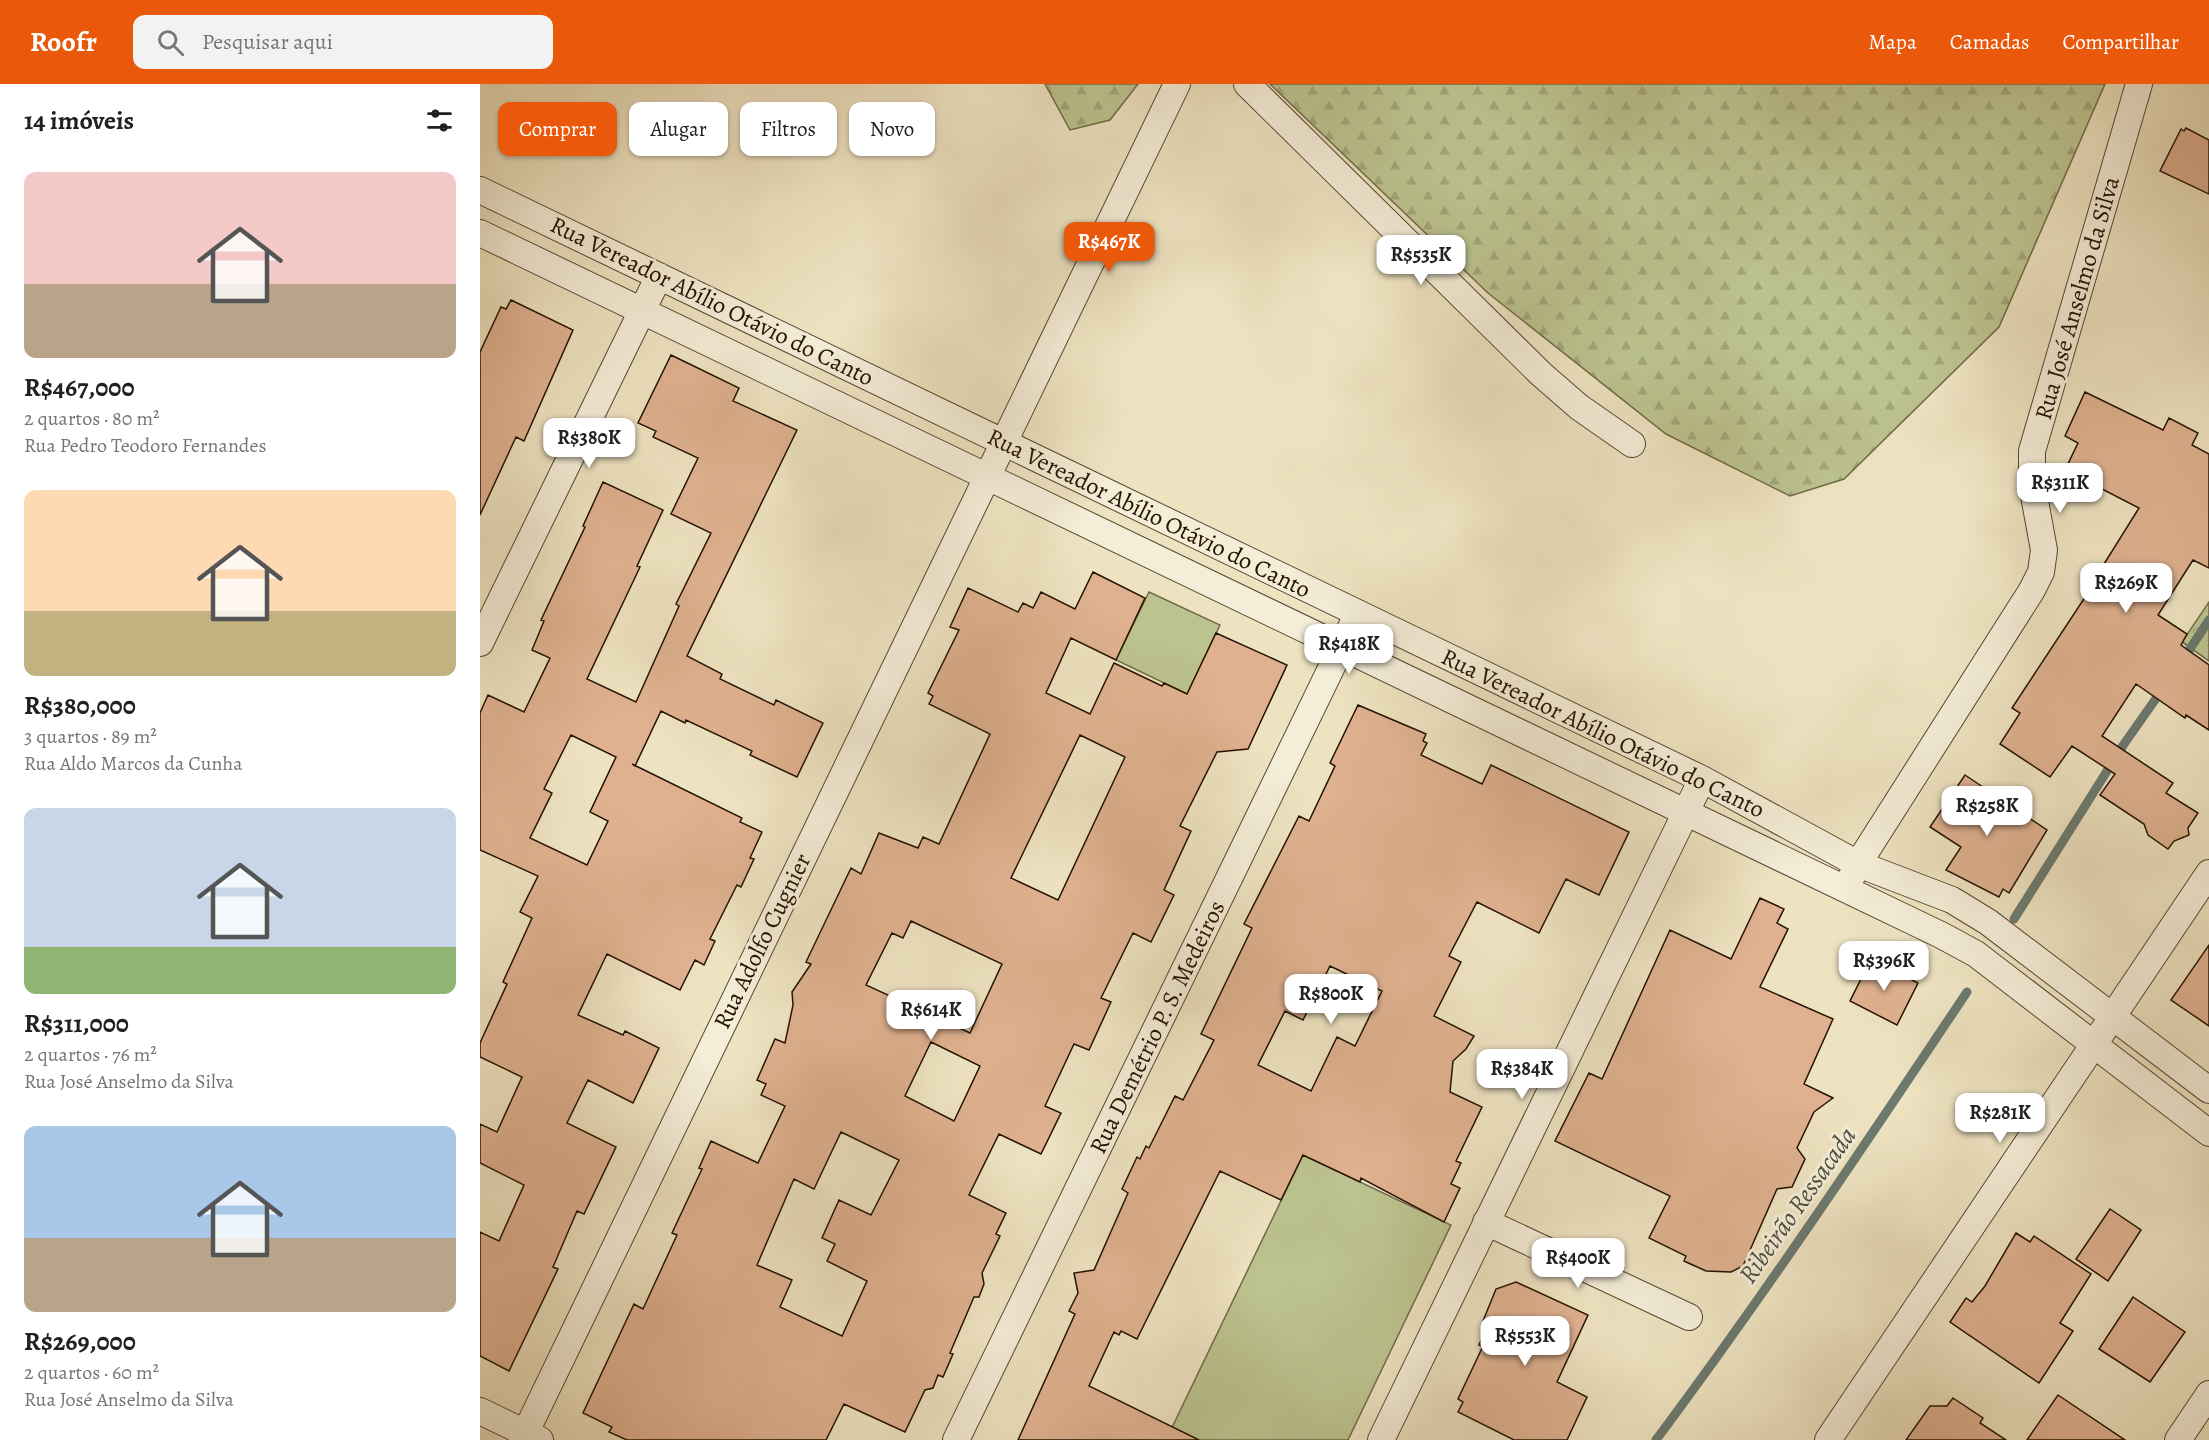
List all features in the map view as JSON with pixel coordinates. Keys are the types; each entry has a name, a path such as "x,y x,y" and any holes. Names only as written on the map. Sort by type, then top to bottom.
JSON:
{"street":[{"name":"Rua Adolfo Cugnier","path":"529,1438 986,476 1177,84"},
{"path":"1247,84 1541,374 1579,407 1632,444"},
{"name":"Rua José Anselmo da Silva","path":"1846,889 1858,864 2032,590 2041,572 2044,550 2032,485 2032,451 2139,84"},
{"name":"Rua Vereador Abílio Otávio do Canto","path":"480,190 1702,779 1858,864 1952,900 1988,922 2209,1090"},
{"name":"Rua Vereador Abílio Otávio do Canto","path":"480,233 1846,889 1976,954 2209,1133"},
{"path":"480,643 659,276"},
{"name":"Rua Demétrio P. S. Medeiros","path":"956,1440 1358,613"},
{"path":"1381,1440 1702,779"},
{"path":"1828,1440 2209,873"},
{"path":"1486,1222 1689,1317"},
{"path":"2178,1440 2209,1394"},
{"path":"480,1411 529,1438"}],"green space":[{"path":"1045,84 1138,84 1110,120 1070,130"},
{"path":"1270,84 2105,84 1999,327 1844,479 1790,496 1666,434 1488,293"},
{"path":"1149,592 1220,625 1187,694 1116,660"},
{"path":"2209,602 2209,661 2182,642"},
{"path":"1303,1155 1451,1225 1348,1440 1166,1440"}],"building":[{"path":"2186,128 2209,140 2209,194 2160,171 2181,129 2184,131"},
{"path":"511,300 573,330 524,441 516,437 480,515 480,352 501,307 506,309"},
{"path":"671,355 739,388 733,401 797,430 687,656 722,674 720,679 774,705 776,700 823,723 797,777 750,755 752,751 686,720 685,723 661,711 635,766 742,818 740,822 762,832 750,858 754,859 741,887 737,885 710,939 715,941 704,965 695,960 680,990 607,954 578,1015 623,1035 625,1031 659,1048 633,1103 588,1080 567,1123 616,1147 584,1214 577,1211 553,1267 558,1269 509,1371 480,1356 480,1232 499,1241 524,1185 480,1163 480,1124 497,1132 522,1077 480,1057 480,1043 507,984 503,982 532,918 520,912 538,876 480,850 480,713 488,695 524,712 550,658 532,650 544,621 541,620 585,527 583,526 603,482 663,510 637,566 640,567 587,679 636,702 679,606 676,604 711,533 671,514 698,458 653,437 656,431 638,423","holes":["571,735 616,757 590,812 608,821 587,865 530,838 552,793 544,789"]},
{"path":"2085,392 2163,430 2169,418 2198,433 2192,445 2209,454 2209,568 2193,560 2158,615 2187,634 2181,645 2209,665 2209,730 2186,715 2185,718 2136,684 2102,736 2173,783 2166,793 2198,813 2188,828 2189,835 2174,841 2168,849 2148,835 2144,824 2100,795 2115,774 2072,746 2050,777 2000,744 2020,713 2012,708 2101,573 2099,572 2139,508 2065,470 2078,443 2065,436"},
{"path":"1093,572 1145,598 1116,660 1071,638 1046,693 1090,714 1114,663 1162,686 1164,683 1187,694 1216,633 1287,665 1248,749 1217,752 1180,826 1191,831 1164,890 1174,895 1151,942 1133,933 1101,998 1111,1002 1089,1050 1074,1044 1045,1106 1061,1113 1041,1154 999,1134 969,1195 1006,1213 996,1234 1000,1236 982,1273 984,1284 979,1297 974,1297 950,1353 953,1354 943,1377 938,1375 933,1388 925,1390 905,1432 844,1404 826,1440 627,1440 609,1432 612,1427 583,1413 634,1304 643,1309 677,1235 672,1233 702,1169 699,1168 711,1141 758,1163 785,1106 761,1095 766,1084 757,1080 775,1039 785,1043 793,1005 792,992 811,964 806,962 851,868 861,874 879,833 918,848 923,837 939,844 990,734 929,704 933,696 928,693 959,630 950,627 968,588 1018,612 1023,603 1033,608 1041,592 1075,609","holes":["1080,735 1125,757 1058,900 1011,878","911,921 1002,964 970,1033 866,985 892,933 903,938","931,1042 980,1066 954,1121 905,1096","841,1132 899,1160 871,1215 839,1200 822,1238 835,1244 827,1261 867,1281 842,1336 780,1307 792,1280 757,1265 794,1179 814,1189"]},
{"path":"1358,705 1426,734 1423,741 1427,743 1421,755 1482,784 1491,765 1629,832 1599,895 1566,879 1539,933 1477,902 1449,956 1461,962 1434,1016 1474,1036 1466,1049 1453,1061 1450,1092 1482,1107 1456,1161 1461,1163 1451,1184 1460,1188 1444,1222 1361,1178 1360,1182 1303,1155 1281,1200 1220,1171 1137,1339 1121,1331 1119,1335 1114,1332 1089,1386 1199,1440 1018,1440 1075,1314 1069,1311 1078,1293 1074,1273 1094,1270 1128,1193 1122,1189 1137,1157 1140,1159 1146,1146 1149,1148 1175,1096 1183,1100 1214,1040 1201,1034 1252,928 1244,924 1299,816 1309,821 1335,766 1330,763","holes":["1330,966 1382,991 1355,1046 1337,1037 1311,1091 1258,1065 1285,1011 1303,1020"]},
{"path":"1965,775 2047,830 2009,893 2003,889 1999,897 1946,870 1961,847 1930,827"},
{"path":"1760,898 1784,909 1777,923 1788,929 1760,987 1833,1019 1804,1084 1833,1098 1814,1112 1797,1148 1805,1159 1792,1187 1777,1189 1743,1266 1731,1272 1706,1271 1684,1261 1686,1256 1649,1238 1670,1196 1555,1141 1589,1073 1602,1079 1670,930 1731,959"},
{"path":"2209,945 2209,1026 2171,1000"},
{"path":"1871,959 1918,983 1897,1025 1850,1001"},
{"path":"2110,1209 2141,1230 2108,1281 2076,1259"},
{"path":"2016,1233 2030,1242 2034,1236 2091,1274 2060,1323 2073,1331 2039,1383 1950,1322 1966,1298 1972,1302 1985,1286"},
{"path":"1516,1282 1588,1315 1557,1382 1587,1397 1567,1440 1514,1440 1458,1412 1463,1402 1458,1399 1483,1346 1479,1345 1489,1324 1483,1321 1496,1289"},
{"path":"2133,1297 2185,1332 2150,1382 2099,1349"},
{"path":"2058,1395 2125,1440 2027,1440"},
{"path":"1953,1398 1983,1418 1980,1423 2006,1440 1906,1440 1930,1406 1947,1406"}],"waterway":[{"path":"2182,661 2209,620"},
{"path":"2014,919 2124,744 2162,690"},
{"name":"Ribeirão Ressacada","path":"1656,1440 1776,1274 1967,992"}]}
